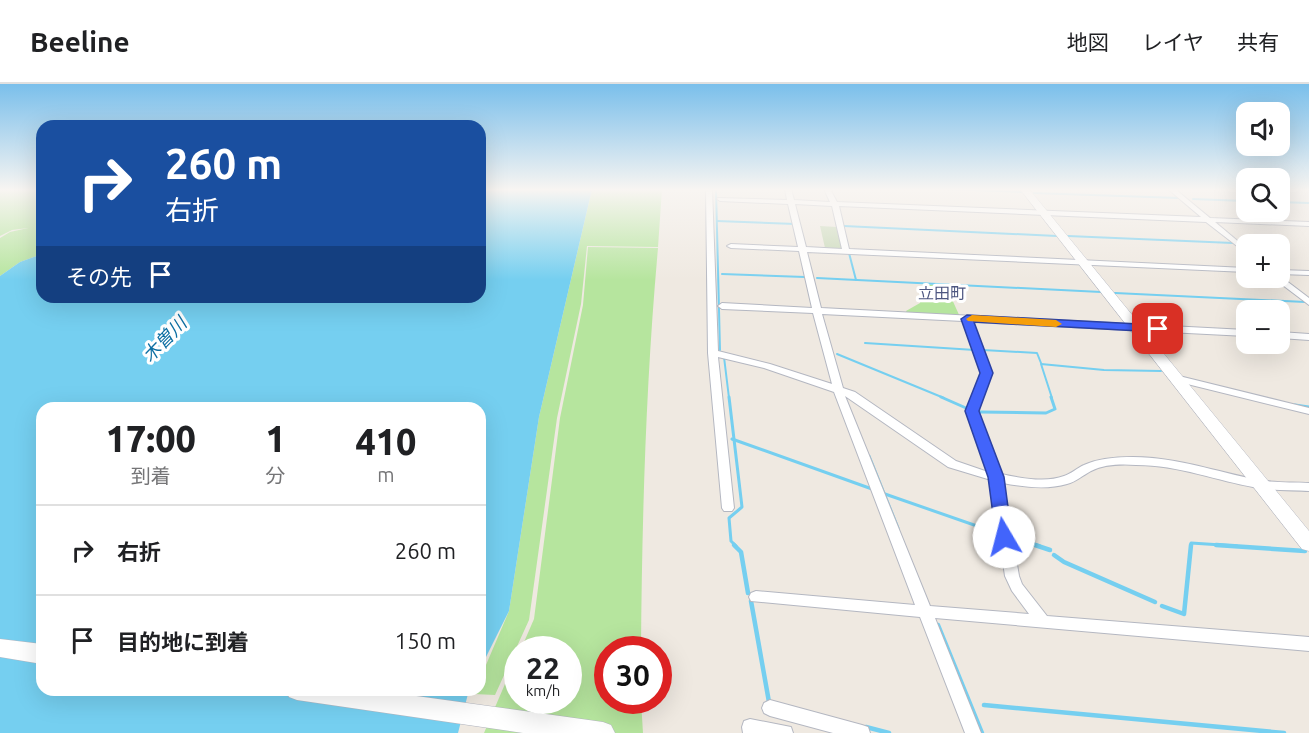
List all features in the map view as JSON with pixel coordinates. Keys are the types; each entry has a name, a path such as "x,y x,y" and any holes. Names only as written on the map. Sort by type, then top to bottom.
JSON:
{"street":[{"path":"710,219 713,352 728,508"},
{"path":"796,219 838,388 973,733"},
{"path":"839,219 846,252"},
{"path":"1049,219 1309,544"},
{"path":"1196,219 1309,224"},
{"path":"1211,220 1236,242"},
{"path":"731,246 1236,270"},
{"path":"1290,272 1309,273"},
{"path":"1290,287 1309,302"},
{"path":"722,306 1236,333"},
{"path":"967,319 987,373 972,411 996,477 1012,576 1017,587 1043,621"},
{"path":"1290,336 1309,337"},
{"path":"713,352 838,388 882,414 952,464 965,470 996,477 1053,483 1066,481 1084,472 1090,466 1109,462 1148,461 1260,484 1309,487"},
{"path":"1175,378 1309,411"},
{"path":"756,597 1309,644"},
{"path":"0,648 36,653"},
{"path":"340,696 603,733"},
{"path":"770,708 862,733"},
{"path":"751,733 750,727 785,733"}],"green space":[{"path":"0,219 36,219 36,256 20,262 0,276 0,238 10,232 28,228 12,230 0,236"},
{"path":"585,219 660,219 658,247 587,246 581,304 557,418 529,620 522,636 504,636 504,675 495,695 486,695 486,665 509,611 539,417"},
{"path":"820,226 837,227 842,249 825,248"},
{"path":"588,247 658,248 645,448 641,636 594,636 594,714 642,714 643,733 484,733 504,686 504,714 582,714 582,636 527,636 534,619 560,418 583,305"},
{"path":"923,284 946,286 960,317 907,314 906,311 920,303"}],"water":[{"name":"木曽川","path":"486,219 585,219 539,417 509,611 486,657 486,402 36,402 36,696 467,696 458,733 0,733 0,276 20,262 36,256 36,303 486,303"}],"waterway":[{"path":"717,219 720,350"},
{"path":"717,221 796,224"},
{"path":"844,226 1057,236"},
{"path":"1068,236 1233,243"},
{"path":"849,253 856,280"},
{"path":"722,274 805,277"},
{"path":"817,278 856,280"},
{"path":"856,280 1101,292"},
{"path":"1115,293 1305,302"},
{"path":"865,343 975,350"},
{"path":"983,350 1037,353 1041,363"},
{"path":"837,354 944,398"},
{"path":"724,357 729,398"},
{"path":"1052,398 1041,364 1104,370 1161,371"},
{"path":"729,397 734,440"},
{"path":"941,397 966,408"},
{"path":"980,412 1046,413 1055,409 1051,397"},
{"path":"1295,405 1309,407"},
{"path":"734,440 872,489"},
{"path":"734,440 742,507 729,518 731,541 736,546"},
{"path":"869,456 898,528"},
{"path":"885,494 1000,534"},
{"path":"1011,536 1040,546"},
{"path":"1191,545 1191,543 1237,546"},
{"path":"734,545 741,552 748,593"},
{"path":"1035,545 1050,550"},
{"path":"1162,606 1184,614 1191,545"},
{"path":"1216,545 1305,551"},
{"path":"1054,555 1064,562 1155,602"},
{"path":"751,601 769,702"},
{"path":"938,625 982,733"},
{"path":"984,705 1284,733"},
{"path":"866,727 889,733"}],"slow traffic":[{"path":"972,319 1056,324"}],"district":[{"name":"立田町","path":"942,293"}],"route":[{"path":"1004,537 996,477 972,411 987,373 967,319 1158,329"}]}
